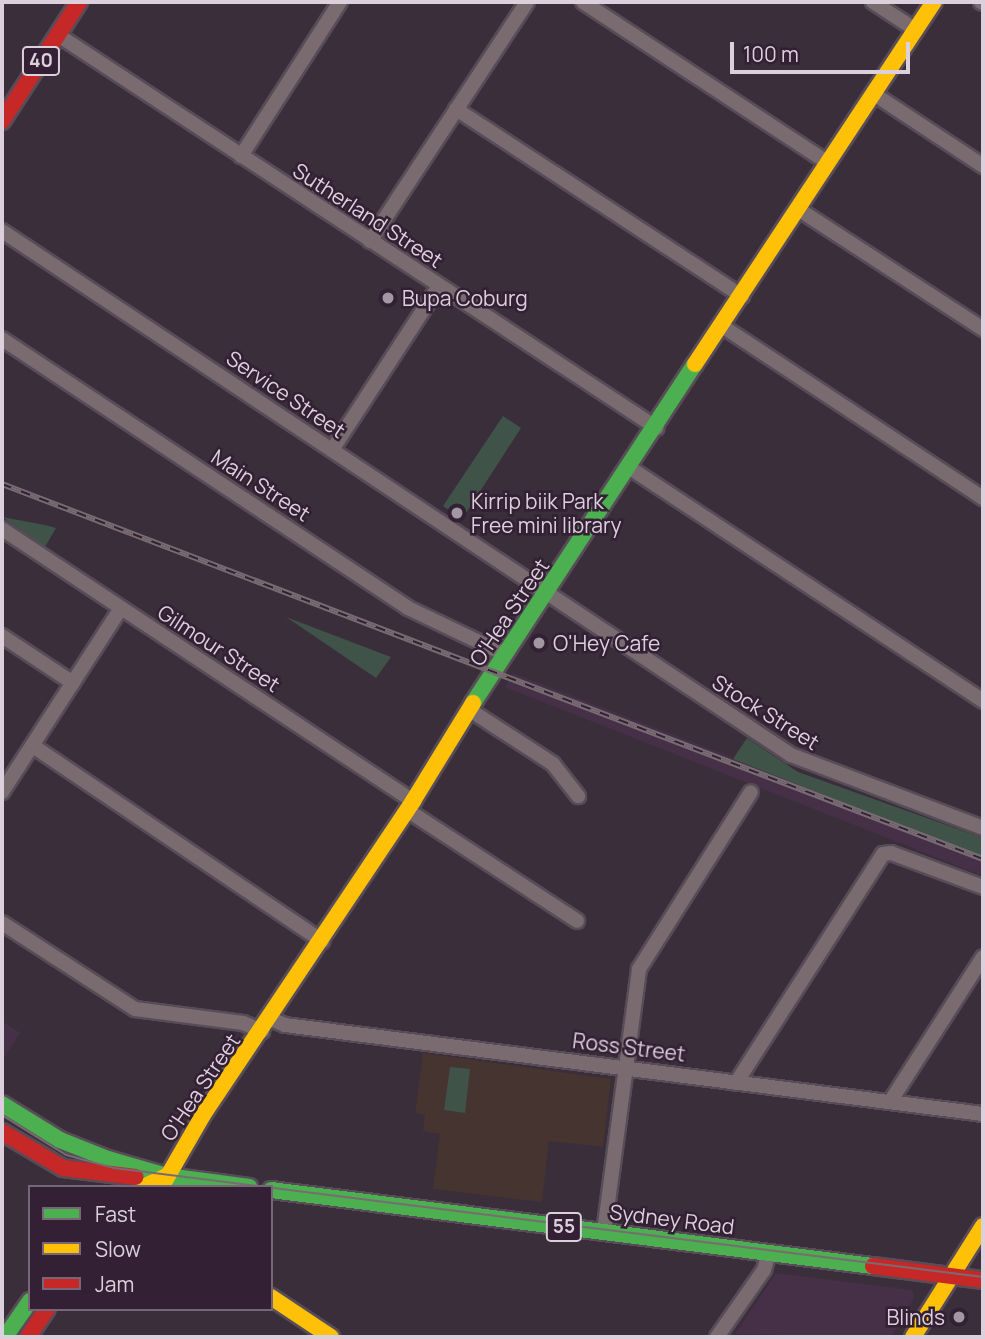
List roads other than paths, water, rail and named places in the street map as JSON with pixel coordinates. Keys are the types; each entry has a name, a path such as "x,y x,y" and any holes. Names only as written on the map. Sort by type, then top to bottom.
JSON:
{"main road":[{"name":"40","path":"2,121 79,2"},
{"name":"O'Hea Street","path":"162,1183 410,805 504,654 657,428 934,2"},
{"path":"2,1104 80,1149 162,1183"},
{"path":"2,1132 42,1158 76,1171 162,1183 206,1185"},
{"path":"76,1171 95,1185"},
{"name":"Sydney Road","path":"273,1190 983,1280"},
{"path":"913,1337 983,1226"},
{"path":"273,1298 331,1337"},
{"path":"5,1337 28,1304"},
{"path":"28,1337 46,1311"}],"street":[{"path":"241,156 340,2"},
{"path":"370,242 527,2"},
{"path":"583,2 828,163"},
{"path":"873,2 916,30"},
{"name":"Sutherland Street","path":"58,35 657,428"},
{"path":"874,94 983,166"},
{"path":"456,109 742,296"},
{"path":"798,209 983,329"},
{"name":"Service Street","path":"2,231 546,593"},
{"path":"332,450 439,286"},
{"path":"722,326 983,498"},
{"name":"Main Street","path":"2,339 408,608 504,654"},
{"path":"630,468 983,702"},
{"name":"Gilmour Street","path":"2,529 577,921"},
{"name":"Stock Street","path":"546,593 804,763 983,828"},
{"path":"2,792 121,608"},
{"path":"2,636 73,683"},
{"path":"470,710 553,764 578,796"},
{"path":"33,746 322,941"},
{"path":"604,1232 641,962 751,792"},
{"path":"736,1083 887,852 983,887"},
{"name":"Ross Street","path":"2,923 135,1009 626,1067 983,1114"},
{"path":"890,1102 983,957"},
{"path":"718,1337 764,1270 769,1253"}],"tram line":[{"path":"2,1115 66,1155 114,1168 250,1185"},
{"path":"273,1188 983,1277"}],"railway":[{"path":"2,484 983,859"}],"place":[{"name":"Bupa Coburg","path":"388,298"},
{"name":"Kirrip biik Park Free mini library","path":"457,513"},
{"name":"O'Hey Cafe","path":"539,643"},
{"name":"Blinds","path":"959,1317"}]}
